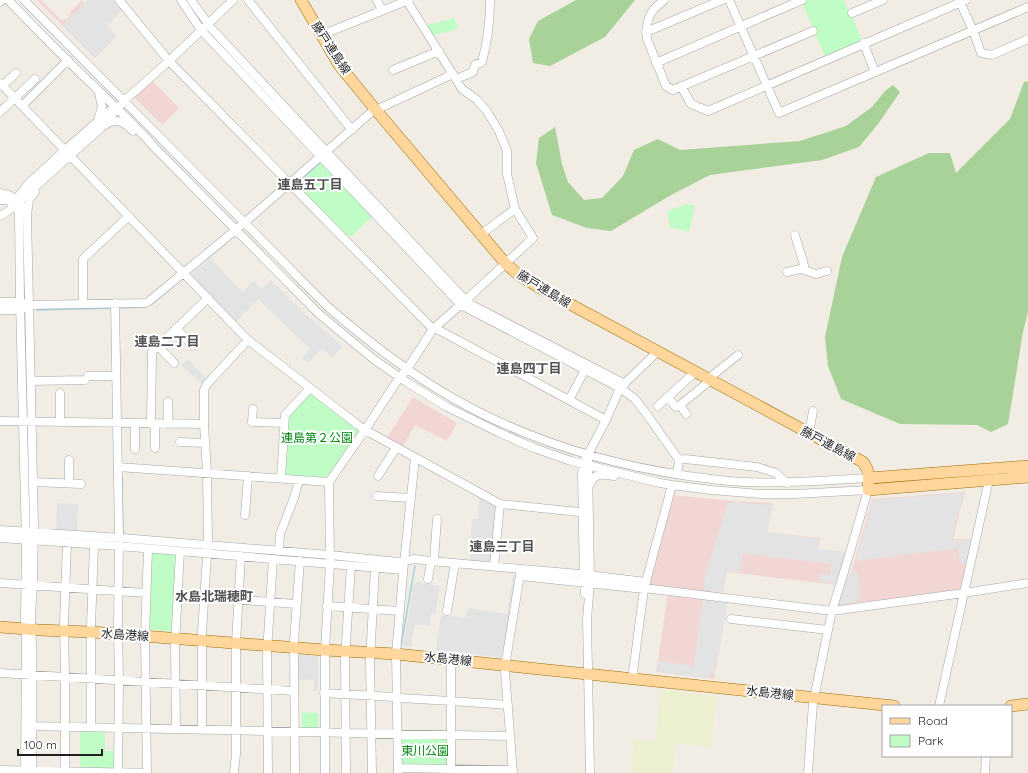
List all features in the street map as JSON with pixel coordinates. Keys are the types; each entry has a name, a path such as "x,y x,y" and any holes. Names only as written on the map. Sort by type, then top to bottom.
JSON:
{"main road":[{"name":"藤戸連島線","path":"301,0 338,65 480,235 506,264 519,275 808,434 863,462 867,468 869,478"},
{"path":"1028,466 869,478 868,490 1028,477"},
{"name":"水島港線","path":"0,627 91,632 267,646 396,654 884,705"},
{"path":"1012,706 1028,704"}],"street":[{"path":"8,0 142,133 235,230 319,314 376,361 400,378 448,407 534,448 571,461 672,485 761,494 800,494 868,490 828,630 814,698 808,773"},
{"path":"24,0 327,306 357,332 406,369 452,397 484,414 541,439 570,450 630,466 677,474 735,481 787,483 869,478"},
{"path":"119,0 169,61 434,328 606,420"},
{"path":"181,0 324,156 463,303 622,386 635,399 679,460 677,474"},
{"path":"191,0 205,26"},
{"path":"248,0 352,130"},
{"path":"377,0 382,10"},
{"path":"321,35 408,0 462,89 476,99 486,110 498,131 506,151 507,174 515,210 533,238 434,328 329,482 330,559 324,693 325,773"},
{"path":"0,310 29,305 83,304 115,307 148,302 186,275 244,222 292,185 376,110 455,76 473,72 475,65 482,62 487,45 490,22 490,0"},
{"path":"664,0 654,9 649,17 646,32 647,39 666,86 673,90 813,31"},
{"path":"646,32 722,0"},
{"path":"729,0 779,113 1028,7"},
{"path":"656,62 802,0"},
{"path":"852,13 883,0"},
{"path":"0,192 26,186 68,153 169,61 231,1"},
{"path":"681,86 691,104 708,111 962,1 981,53 992,55 1028,39"},
{"path":"864,43 875,72"},
{"path":"393,70 439,51"},
{"path":"22,106 68,60"},
{"path":"16,73 1,84 248,340 310,388 365,430 500,504 586,513"},
{"path":"0,112 35,79"},
{"path":"99,91 102,107 99,125"},
{"path":"99,125 113,121 123,122 142,139 153,146"},
{"path":"2,215 16,202 39,185 68,153"},
{"path":"28,772 29,674 26,645 28,629 33,482 27,215 29,200 39,185"},
{"path":"26,186 16,202 19,226 22,421 30,536"},
{"path":"0,192 7,194 27,215"},
{"path":"0,200 16,202"},
{"path":"0,205 2,215"},
{"path":"480,235 515,210"},
{"path":"2,215 11,215 19,226"},
{"path":"83,304 83,259 129,216"},
{"path":"795,235 805,270"},
{"path":"787,272 798,269 816,274 827,271"},
{"path":"155,448 153,424 152,352 208,298"},
{"path":"0,302 20,306"},
{"path":"115,307 116,376 121,467 121,541 118,634 118,773"},
{"path":"176,328 193,346"},
{"path":"202,730 202,641 208,549 204,390 207,384 248,340"},
{"path":"158,346 174,363"},
{"path":"590,773 586,513 582,474 588,454 622,386 658,351"},
{"path":"667,397 676,407 680,405 738,356"},
{"path":"569,400 586,368"},
{"path":"658,406 695,372"},
{"path":"30,380 116,376"},
{"path":"281,478 285,415 310,388"},
{"path":"60,393 60,422"},
{"path":"168,402 168,424"},
{"path":"680,405 686,414"},
{"path":"253,409 252,422 284,423"},
{"path":"808,434 813,411"},
{"path":"0,421 204,424"},
{"path":"135,424 135,448"},
{"path":"180,442 205,443"},
{"path":"378,476 396,448"},
{"path":"415,458 396,654 398,771 512,771 506,665 520,572"},
{"path":"679,460 685,459 757,467 776,474 787,483"},
{"path":"69,460 69,483"},
{"path":"585,464 588,489 586,513"},
{"path":"121,467 329,482"},
{"path":"588,489 591,481 596,476 601,474 631,480 642,478"},
{"path":"245,515 248,476"},
{"path":"279,552 280,534 294,498 299,480"},
{"path":"939,705 989,480"},
{"path":"33,482 81,484"},
{"path":"634,679 633,672 645,586 672,485"},
{"path":"377,496 411,498"},
{"path":"494,566 500,504"},
{"path":"428,578 437,518"},
{"path":"0,530 67,543 121,541 208,549 279,552 330,559 399,562 404,565"},
{"path":"0,538 30,536 96,542"},
{"path":"121,541 148,549 180,551 208,549 241,556 300,561 330,559 351,566 375,568 404,565 415,559 431,563 494,566 520,572 833,609 1028,583"},
{"path":"91,727 92,589 96,542"},
{"path":"65,772 64,631 67,543"},
{"path":"0,770 28,772 146,773 146,593 148,549"},
{"path":"176,729 175,639 180,551"},
{"path":"234,773 236,754 236,643 241,556"},
{"path":"268,773 267,646 273,559"},
{"path":"295,773 294,647 300,561"},
{"path":"447,611 455,565"},
{"path":"346,773 345,651 351,566"},
{"path":"372,773 370,652 375,568"},
{"path":"0,583 146,593"},
{"path":"178,595 296,604"},
{"path":"327,606 400,611"},
{"path":"731,619 828,630"},
{"path":"451,660 451,771"},
{"path":"0,673 294,691"},
{"path":"324,693 508,705"},
{"path":"29,726 510,736"},
{"path":"985,773 986,757"}],"shaded area":[{"path":"37,0 41,0 62,21 65,18 66,20 71,15 69,13 82,0 84,3 88,0 63,25 106,26 122,9 116,0 123,9 107,26 117,36 95,58"},
{"path":"88,0 115,0 122,9 106,26 117,36 95,57 63,25"},
{"path":"152,80 179,108 162,125 134,97"},
{"path":"210,258 243,292 254,281 261,289 271,280 304,313 342,346 333,358 322,348 308,363 302,358 310,349 258,299 236,322 191,274"},
{"path":"187,359 208,379 203,385 181,365"},
{"path":"413,397 457,423 447,441 415,425 402,448 386,439"},
{"path":"965,492 953,539 975,539 962,589 835,606 851,573 872,499"},
{"path":"964,493 951,540 974,540 968,564 960,563 958,548 856,561 873,500"},
{"path":"672,495 773,503 767,532 820,538 818,549 845,552 837,585 727,572 722,594 712,592 728,600 714,679 656,672 669,587 647,584"},
{"path":"479,497 497,508 492,561 490,563 470,561 472,519 478,519"},
{"path":"728,502 772,505 767,532 819,539 818,549 844,552 837,584 819,582 820,574 830,575 831,564 743,553 740,572 727,571 722,593 705,590 705,577"},
{"path":"57,503 78,504 77,532 56,531"},
{"path":"857,570 860,597 855,602 838,605 837,604 850,574"},
{"path":"513,575 518,576 504,658 436,650 441,615 466,618 468,608 507,614"},
{"path":"414,582 440,586 435,614 431,614 429,626 415,624 411,647 403,646"},
{"path":"703,597 728,600 714,674 711,674 710,678 657,672 658,661 694,666"},
{"path":"295,654 316,656 318,659 318,691 313,691 314,680 296,679"}],"green space":[{"path":"576,0 635,0 605,37 550,66 533,63 529,39 538,21"},
{"path":"808,0 844,0 862,40 861,42 825,57 802,2"},
{"path":"454,18 458,29 431,36 424,26"},
{"path":"1028,81 1028,312 1023,332 1008,424 991,432 977,425 900,424 841,399 828,366 825,337 842,257 876,177 929,153 950,153 956,173 1010,119 1024,82"},
{"path":"893,85 900,92 878,124 859,147 822,160 710,175 671,195 611,231 587,228 552,215 536,163 539,138 555,127 562,164 568,182 584,200 602,198 623,176 634,150 658,139 680,150 800,141 846,126 872,107 885,91"},
{"path":"322,162 372,217 352,236 348,236 297,185"},
{"path":"687,204 695,205 689,232 669,227 670,222 668,220 668,211"},
{"name":"連島第２公園","path":"309,390 362,430 329,477 325,479 285,477 287,416"},
{"path":"150,552 179,553 174,632 148,629"},
{"path":"660,689 716,696 712,747 676,743 673,773 630,773 634,739 656,741"},
{"path":"302,712 318,713 318,726 316,728 302,728"},
{"path":"80,730 105,730 105,751 116,751 116,770 80,770"},
{"name":"東川公園","path":"447,737 449,763 445,766 403,765 400,762 400,738"}],"waterway":[{"path":"295,185 322,161"},
{"path":"270,205 290,188"},
{"path":"205,260 225,244"},
{"path":"117,308 144,307 152,304 183,278"},
{"path":"37,310 111,308"},
{"path":"122,478 123,536"},
{"path":"401,645 415,566"}],"district":[{"name":"連島五丁目","path":"310,184"},
{"name":"連島二丁目","path":"167,341"},
{"name":"連島四丁目","path":"529,368"},
{"name":"連島三丁目","path":"502,546"},
{"name":"水島北瑞穂町","path":"214,596"}]}
